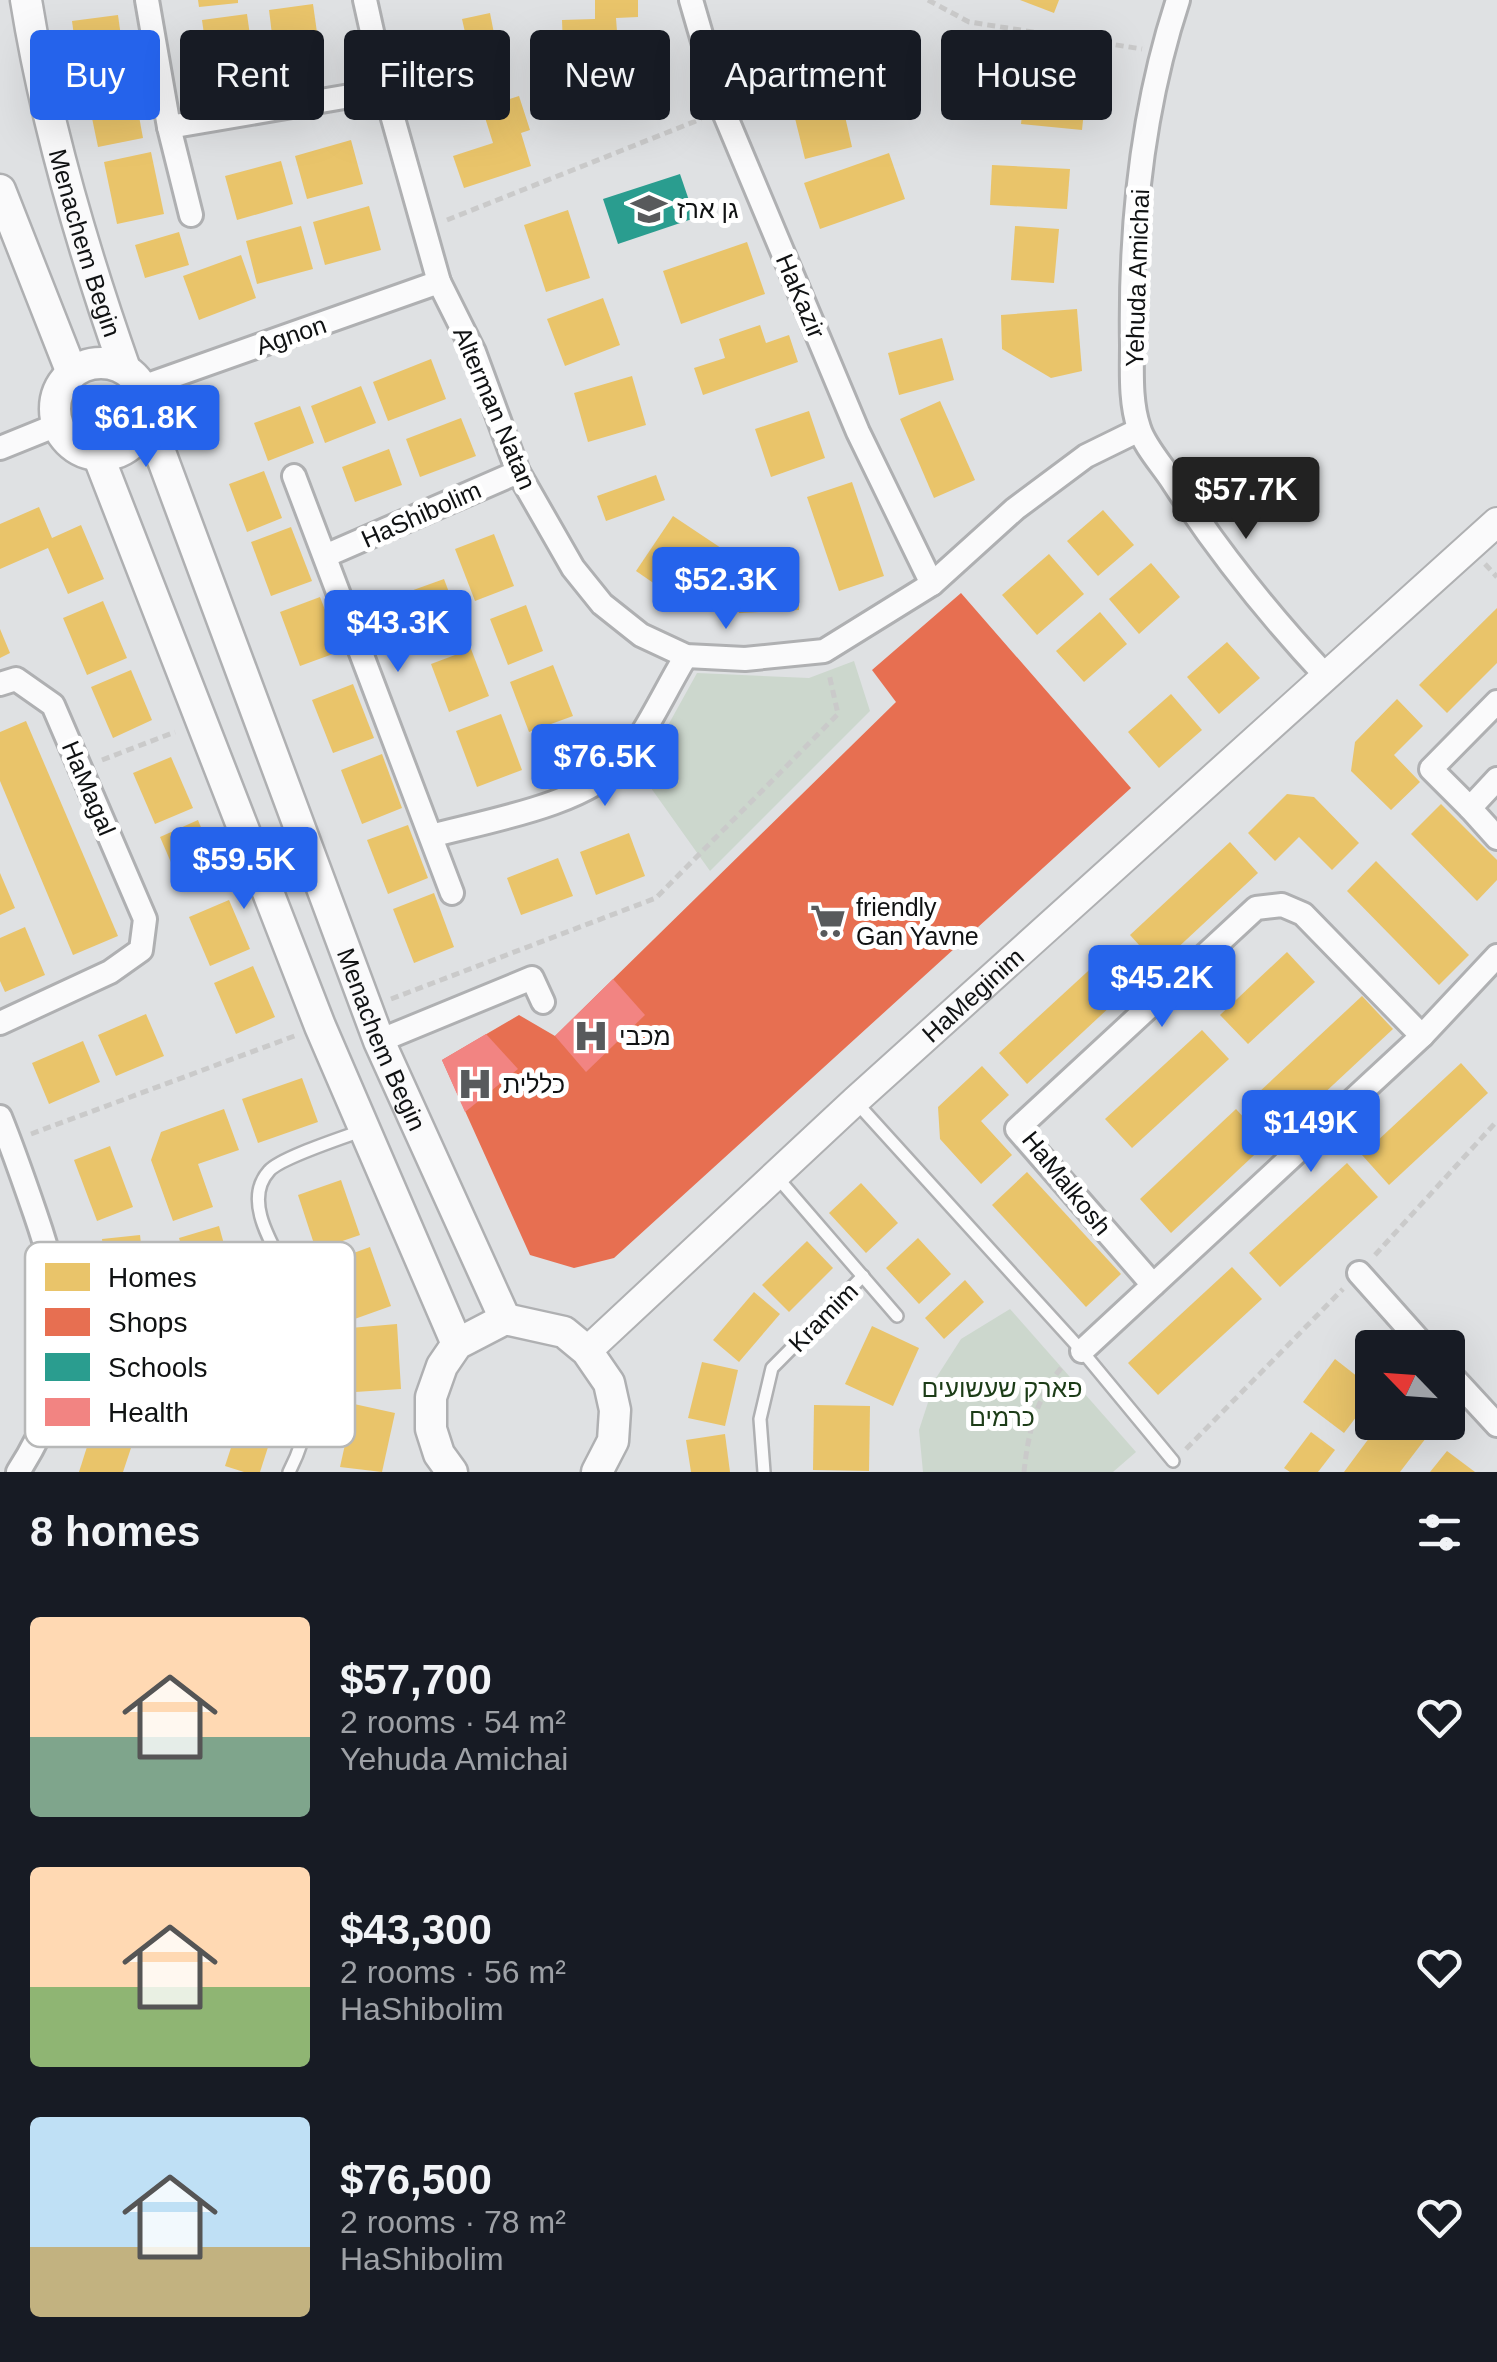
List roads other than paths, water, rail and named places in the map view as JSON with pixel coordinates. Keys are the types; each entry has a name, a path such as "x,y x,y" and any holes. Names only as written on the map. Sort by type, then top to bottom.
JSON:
{"main road":[{"name":"Menachem Begin","path":"26,0 42,84 100,298 379,1041 505,1319"},
{"name":"Menachem Begin","path":"0,190 72,373"},
{"path":"105,362 138,391 132,443 120,451 98,455 76,448 57,424 57,394 72,373 90,364 105,362"},
{"name":"Menachem Begin","path":"98,455 320,1026 456,1344"},
{"path":"452,1472 439,1454 431,1430 431,1396 442,1366 456,1344 505,1319 564,1332 588,1352 609,1383 616,1410 613,1441 598,1472"}],"street":[{"path":"147,0 169,127 191,214"},
{"name":"Alterman Natan","path":"364,0 371,30"},
{"name":"HaKazir","path":"692,0 723,110 858,432 932,584"},
{"name":"Yehuda Amichai","path":"1178,0 1161,52 1140,184 1131,295 1132,385 1139,430 1204,530 1265,610 1326,676"},
{"path":"169,127 344,97"},
{"name":"Alterman Natan","path":"393,120 439,282 474,352 518,472 574,568 602,604 641,636 686,656 745,660 824,652 932,584 1015,509 1086,456 1139,430"},
{"name":"Agnon","path":"138,391 439,282"},
{"path":"0,448 57,424"},
{"name":"HaShibolim","path":"324,556 518,472"},
{"path":"294,476 452,893"},
{"name":"HaMeginim","path":"588,1352 855,1102 1497,522"},
{"path":"431,836 565,799 598,784 623,761 686,656"},
{"name":"HaMagal","path":"0,684 16,678 52,705 145,919 141,950 110,972 0,1022"},
{"path":"1497,702 1431,769 1497,838"},
{"path":"1470,808 1497,779"},
{"name":"HaMalkosh","path":"1153,1285 1017,1129 1054,1093 1256,908 1282,905 1304,914 1422,1036"},
{"path":"1082,1351 1422,1036 1497,956"},
{"path":"379,1041 532,978 543,1002"},
{"path":"0,1118 44,1242"},
{"path":"1359,1273 1410,1330"},
{"path":"1465,1387 1492,1411"},
{"path":"18,1472 31,1447"}],"lane":[{"path":"855,1102 1082,1351 1174,1461"},
{"path":"273,1242 258,1210 259,1186 272,1167 365,1129"},
{"name":"Kramim","path":"776,1176 898,1316"},
{"name":"Kramim","path":"764,1472 760,1419 772,1368 863,1276"},
{"path":"289,1472 300,1447"}],"place":[{"name":"גן ארז","path":"649,209"},
{"name":"friendly Gan Yavne","path":"828,921"},
{"name":"מכבי","path":"591,1036"},
{"name":"כללית","path":"475,1084"}],"park label":[{"name":"פארק שעשועים כרמים","path":"1002,1402"}]}
